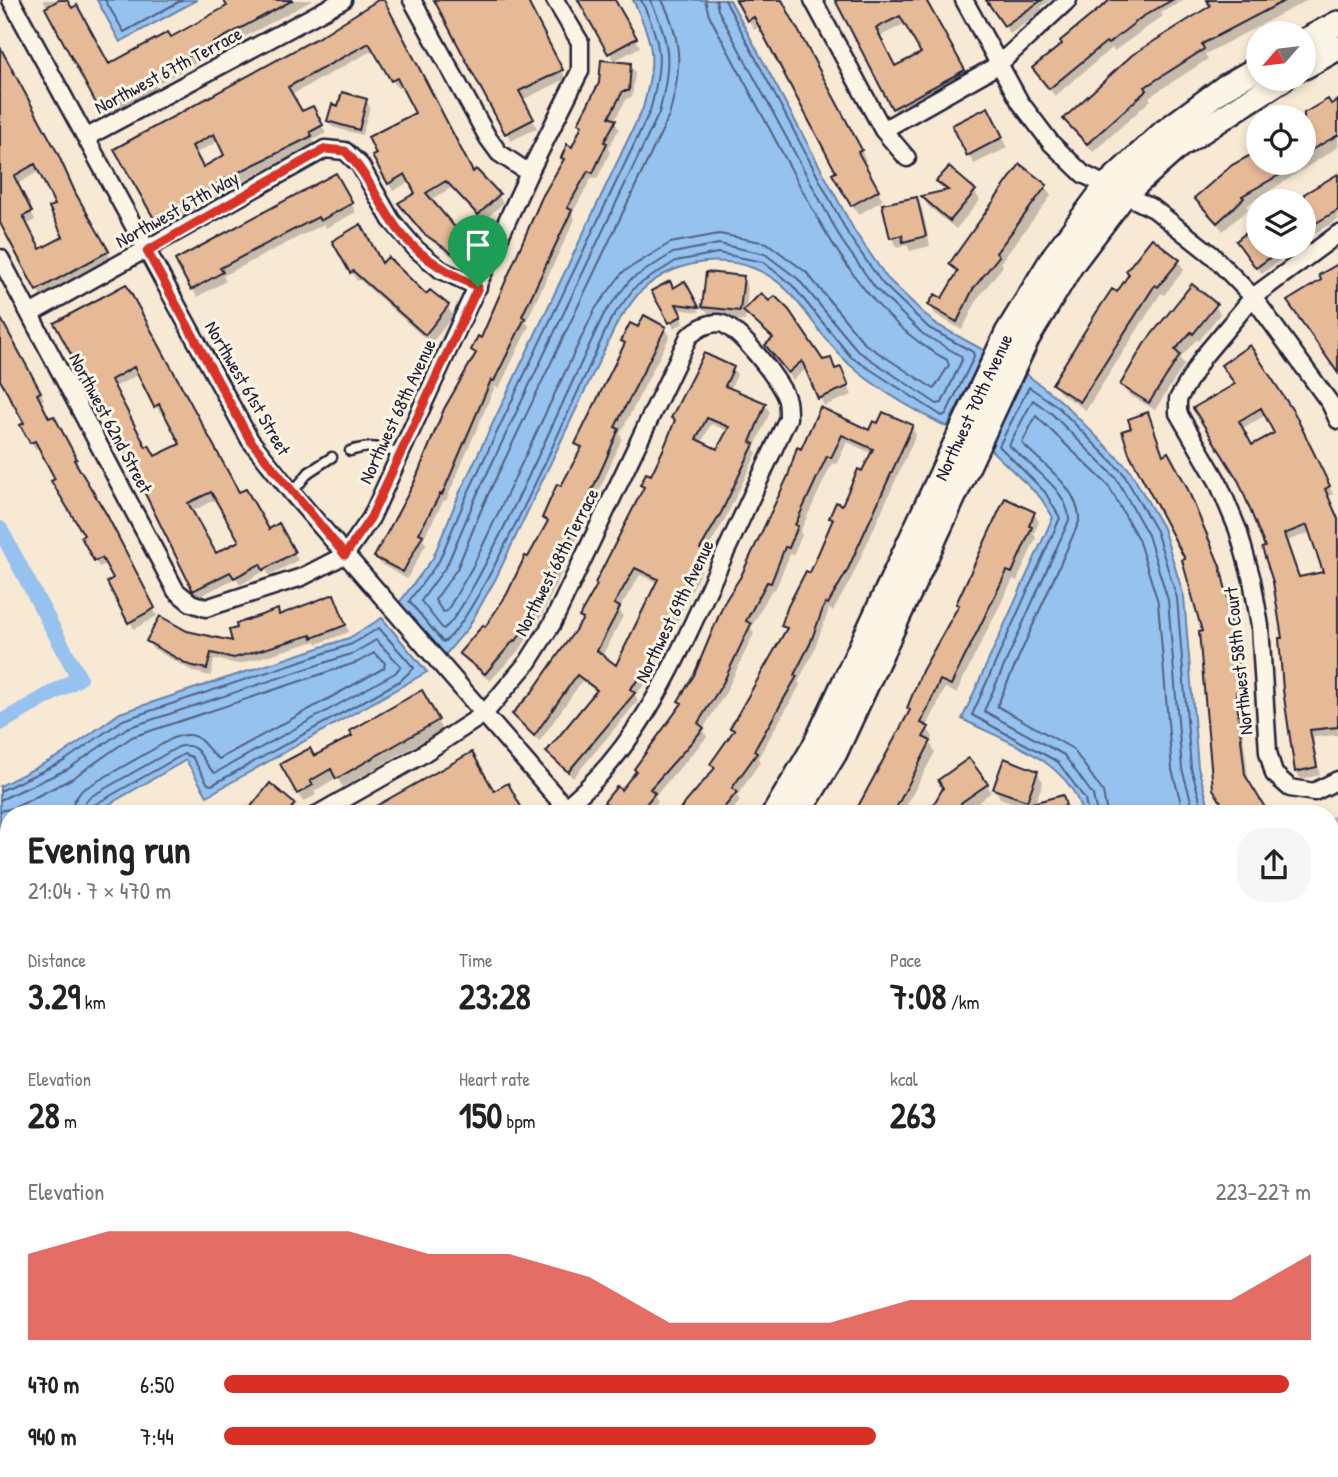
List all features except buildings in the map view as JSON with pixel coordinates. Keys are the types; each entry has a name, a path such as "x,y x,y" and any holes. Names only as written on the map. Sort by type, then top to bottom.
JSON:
{"street":[{"name":"Northwest 61st Street","path":"12,0 250,440 292,493 484,714 558,805"},
{"name":"Northwest 67th Terrace","path":"87,137 343,0"},
{"path":"412,0 488,138 499,153 529,173"},
{"name":"Northwest 68th Avenue","path":"191,603 206,608 302,577 345,555 371,517 529,173 580,71 580,42 555,0"},
{"path":"813,0 883,130 907,158"},
{"path":"964,0 1020,102 1051,143 1083,174 1154,209 1212,255 1253,297 1334,400 1338,420"},
{"path":"883,130 998,65 1068,0"},
{"path":"1316,35 1338,23"},
{"path":"1316,60 1338,48"},
{"name":"Northwest 70th Avenue","path":"779,805 814,747 1007,333 1054,256 1116,190 1164,132 1246,75"},
{"name":"Northwest 70th Avenue","path":"803,805 835,753 1027,339 1116,190 1264,91"},
{"name":"Northwest 67th Way","path":"30,314 147,251 325,149 345,151 360,165 391,220 416,249 441,270 478,287"},
{"path":"1253,297 1338,234"},
{"name":"Northwest 62nd Street","path":"0,258 176,592 191,603"},
{"name":"Northwest 58th Court","path":"1253,297 1203,357 1178,399 1178,413 1218,482 1238,530 1252,580 1260,626 1268,752 1274,774 1290,788 1314,792 1338,780"},
{"name":"Northwest 68th Terrace","path":"333,805 418,757 484,714 528,662 552,624 689,336 704,325 721,323 735,330 781,387 787,401"},
{"name":"Northwest 69th Avenue","path":"570,805 612,760 650,708 676,660 788,418 787,401"}],"lane":[{"path":"350,451 364,446 377,447 400,455"},
{"path":"292,493 309,472 332,457"}],"water":[{"path":"97,0 197,0 120,42"},
{"path":"633,0 730,0 855,232 887,278 934,323 985,351 947,427 871,382 840,356 803,308 771,277 734,263 713,262 693,264 655,280 639,293 617,323 496,578 468,628 445,655 399,603 433,558 460,492 643,108 650,77 651,53 646,29"},
{"path":"1026,374 1061,401 1129,469 1163,528 1184,597 1198,767 1209,805 1079,805 1065,780 1051,766 1016,745 962,719 1053,517 1040,497 989,448"},
{"path":"382,618 427,672 207,796 186,760 108,805 0,805 0,786 61,755 120,713 349,638"}],"waterway":[{"path":"0,529 79,678 0,723"}],"route":[{"path":"325,149 345,151 360,165 391,220 416,249 441,270 478,287 371,517 345,555 276,475 250,440 147,251 325,149"}]}
